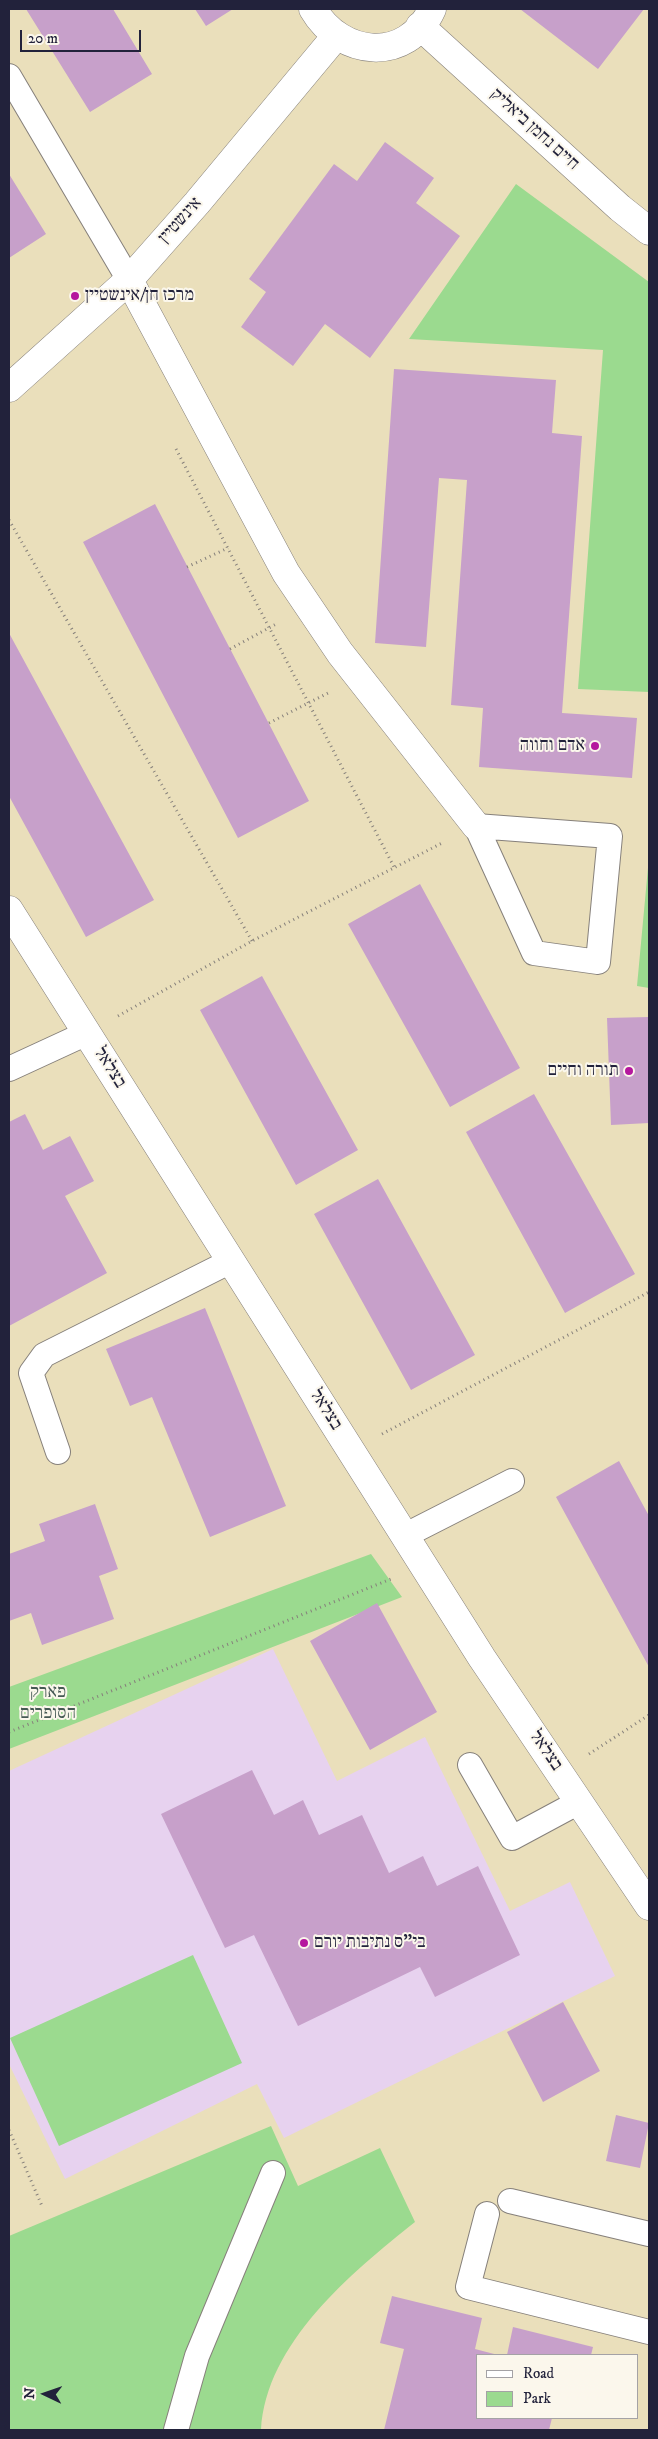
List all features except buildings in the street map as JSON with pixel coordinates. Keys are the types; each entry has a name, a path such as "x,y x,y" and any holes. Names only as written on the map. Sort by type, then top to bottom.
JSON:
{"street":[{"path":"313,9 321,23 336,36 352,45 370,48 389,46 406,38 426,18"},
{"name":"חיים נחמן ביאליק","path":"426,18 620,208 649,231"},
{"name":"אינשטיין","path":"9,388 129,280 197,204 336,36"},
{"path":"129,280 286,572 340,653 476,826"},
{"name":"בצלאל","path":"9,910 404,1536 649,1906"}],"lane":[{"path":"9,76 129,280"},
{"path":"476,826 610,836 598,962 534,953 476,826"},
{"path":"9,1069 87,1033"},
{"path":"58,1452 31,1373 44,1355 231,1261"},
{"path":"404,1536 512,1481"},
{"path":"470,1765 512,1838 579,1802"},
{"path":"176,2430 197,2356 273,2173"},
{"path":"510,2201 649,2234"},
{"path":"487,2214 468,2287 649,2332"}],"path":[{"path":"176,448 394,868"},
{"path":"9,520 252,941"},
{"path":"187,567 228,548"},
{"path":"230,649 270,628"},
{"path":"269,724 308,702"},
{"path":"87,1033 252,941 476,826"},
{"path":"351,1451 649,1292"},
{"path":"9,1732 209,1654 363,1589 424,1567"},
{"path":"559,1772 649,1716"},
{"path":"9,2130 42,2206"}],"shaded area":[{"name":"בי\"ס נתיבות יורם","path":"273,1649 337,1781 425,1737 510,1911 570,1882 615,1976 284,2138 257,2084 65,2179 9,2064 9,1771"}],"green space":[{"path":"516,184 649,282 649,692 578,689 603,350 409,339"},
{"path":"649,857 649,988 637,986"},
{"name":"פארק הסופרים","path":"371,1554 402,1597 9,1749 9,1687"},
{"path":"193,1955 242,2063 59,2146 10,2038"},
{"path":"271,2126 298,2186 380,2148 415,2222 339,2287 295,2339 278,2368 266,2398 261,2430 9,2430 9,2236"}],"place":[{"name":"מרכז חן/אינשטיין","path":"75,296"},
{"name":"אדם וחווה","path":"595,746"},
{"name":"תורה וחיים","path":"629,1071"},
{"name":"בי\"ס נתיבות יורם","path":"304,1943"}]}
